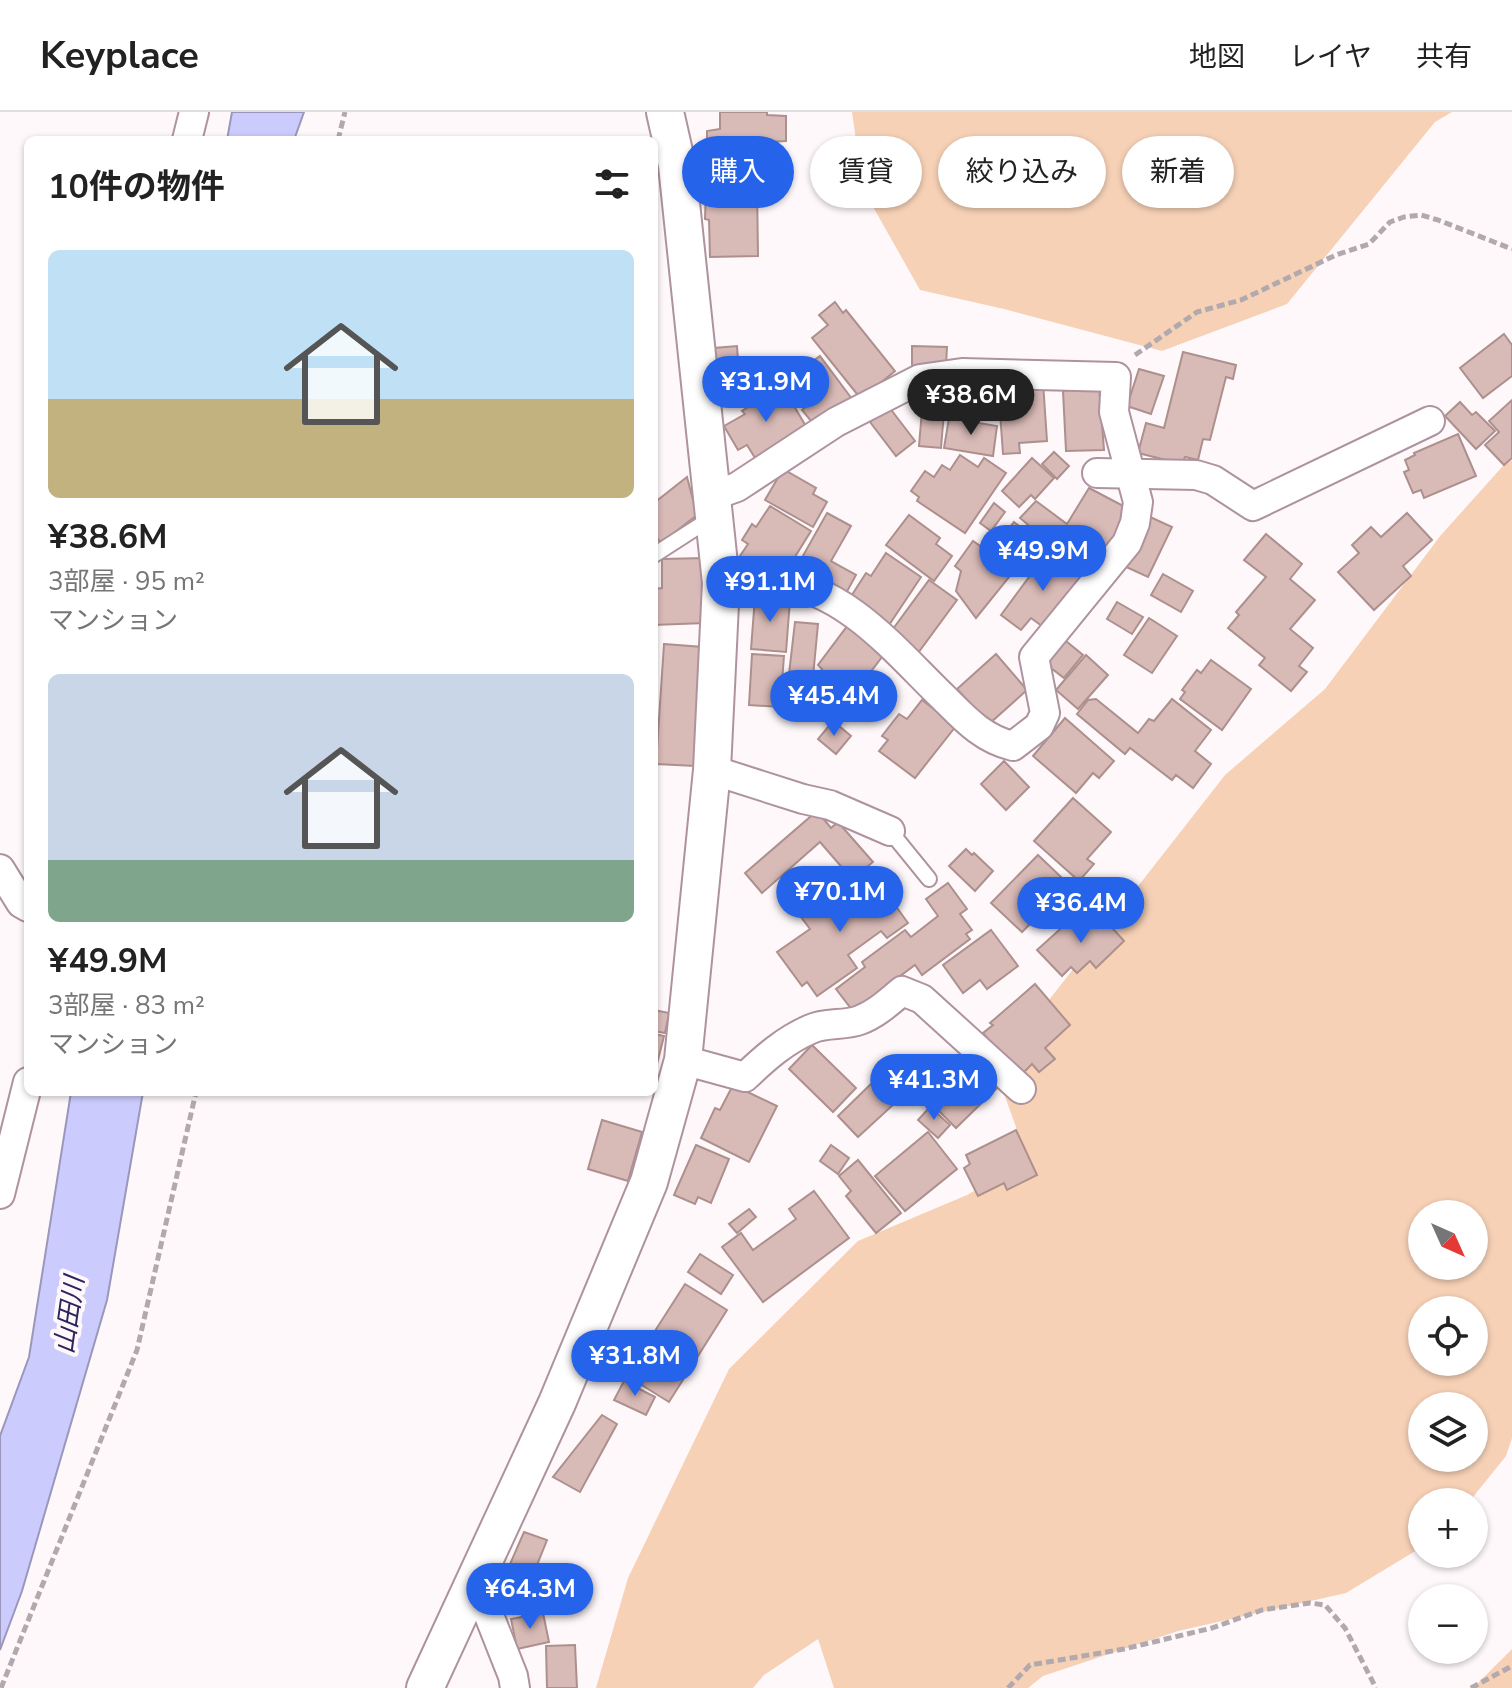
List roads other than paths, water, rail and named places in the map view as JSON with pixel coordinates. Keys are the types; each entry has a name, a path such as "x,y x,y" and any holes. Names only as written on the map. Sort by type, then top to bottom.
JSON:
{"street":[{"path":"188,136 194,112"},
{"path":"425,1688 557,1403 649,1182 683,1060 712,770 721,583 677,165 664,114"},
{"path":"713,506 836,422 920,379 962,373 1116,377 1114,412 1138,502 1135,523 1127,543 1034,657 1045,713 1039,726 1013,746 977,730 872,629 844,607 809,590 778,582 721,583"},
{"path":"1097,473 1128,471 1196,475 1213,480 1253,506 1430,421"},
{"path":"712,770 830,805 890,831"},
{"path":"0,869 24,905"},
{"path":"683,1060 745,1077 775,1049 814,1027 859,1021 902,991 922,999 1021,1089"},
{"path":"0,1194 24,1096"},
{"path":"475,1580 515,1688"}],"lane":[{"path":"658,552 713,506"},
{"path":"890,831 929,879"}],"water":[{"path":"232,112 304,112 295,136 228,136"},
{"name":"山田川","path":"70,1096 142,1096 107,1300 22,1591 0,1650 0,1436 29,1357"}]}
